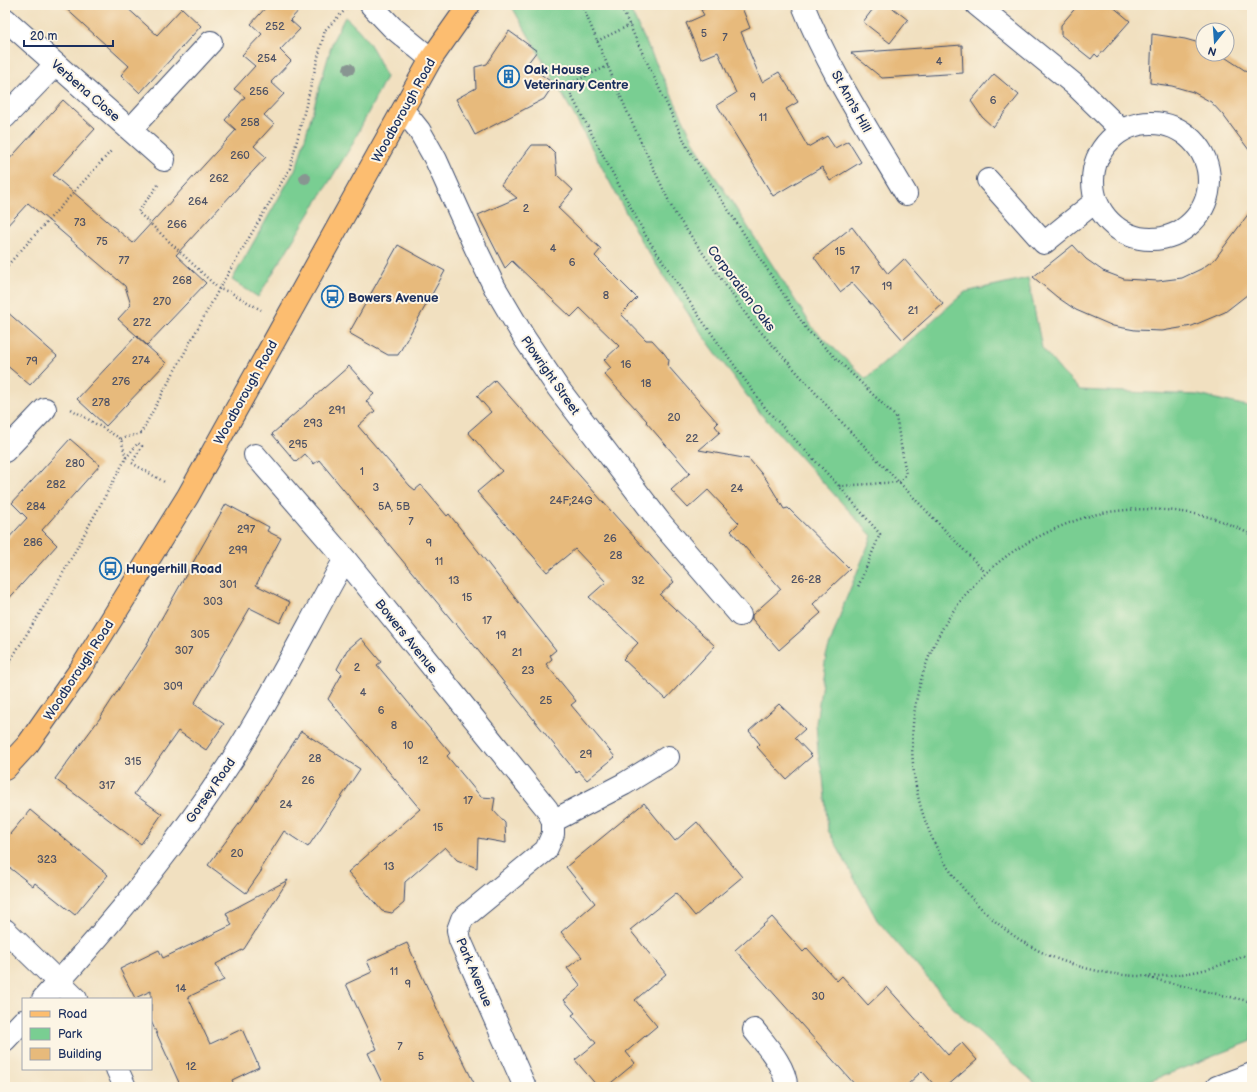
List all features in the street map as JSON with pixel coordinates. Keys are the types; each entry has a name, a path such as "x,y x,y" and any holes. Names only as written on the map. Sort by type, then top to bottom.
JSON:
{"main road":[{"name":"Woodborough Road","path":"5,769 28,744 80,670 188,496 431,59 469,5"}],"street":[{"path":"371,5 392,27 431,59"},
{"name":"St Ann's Hill","path":"803,5 815,34 906,194"},
{"path":"977,5 1075,85 1121,130"},
{"name":"Verbena Close","path":"5,19 164,160"},
{"name":"Verbena Close","path":"130,130 210,42"},
{"path":"5,117 56,64"},
{"name":"Plowright Street","path":"403,110 419,130 436,160 495,288 525,339 563,394 660,522 740,615"},
{"path":"1153,122 1172,126 1190,137 1202,153 1208,171 1209,183 1202,208 1189,225 1169,237 1152,240 1141,239 1120,231 1101,212 1096,201 1092,174 1098,155 1108,141 1121,130 1136,124 1153,122"},
{"path":"988,180 1044,243 1096,201"},
{"path":"5,451 46,409"},
{"name":"Bowers Avenue","path":"255,455 345,559 546,809 554,821"},
{"name":"Gorsey Road","path":"44,998 127,903 164,856 214,786 258,717 345,559"},
{"path":"554,821 652,775 668,757"},
{"name":"Park Avenue","path":"525,1087 467,956 458,930 462,919 546,850 553,834 554,821"},
{"path":"5,930 75,998"},
{"path":"5,1040 22,1022"},
{"path":"754,1030 778,1061 787,1082 786,1087"},
{"path":"117,1070 125,1087"},
{"path":"1217,1087 1252,1074"}],"path":[{"path":"121,439 141,433 219,289 290,168 325,30 340,13 351,5"},
{"name":"Corporation Oaks","path":"582,5 674,212 750,320 846,428 900,482 985,572"},
{"path":"620,5 687,147 807,330 896,417 906,474 900,482 839,486"},
{"path":"597,41 630,25"},
{"path":"608,66 573,82 569,88 646,236 701,319 766,409 839,486 880,534 858,587"},
{"path":"5,268 130,130"},
{"path":"164,160 171,166 138,212 219,289 230,292 249,304"},
{"path":"67,407 121,439 126,458"},
{"path":"5,669 51,595 126,458 138,443 142,446 132,463 188,496"},
{"path":"1252,535 1212,518 1171,511 1116,511 1062,525 1024,543 985,572 955,607 931,647 917,692 912,746 915,784 928,830 949,871 978,907 1014,937 1055,959 1092,971 1147,977 1252,1002"},
{"path":"1147,977 1200,971 1252,952"}],"green space":[{"path":"511,5 628,5 697,148 813,328 866,379 965,292 1028,278 1042,348 1061,371 1080,390 1198,395 1252,407 1252,1041 1153,1080 1104,1087 1039,1087 957,1012 877,920 828,830 823,777 818,753 816,723 826,656 844,604 872,536 758,411 695,324 641,241 578,122"},
{"path":"345,17 359,30 370,44 386,77 352,145 258,297 232,280 297,166 333,40"}],"building":[{"path":"62,5 124,5 157,35 182,8 201,26 140,93 121,75 129,66"},
{"path":"268,5 304,5 290,20 300,29 280,50 291,61 271,82 284,94 264,115 274,124 254,146 266,157 176,255 206,283 147,345 118,319 131,305 125,286 28,203 5,228 5,164 63,100 95,129 53,175 133,243 236,130 225,120 245,97 234,89 255,66 242,55 262,34 251,24"},
{"path":"714,5 741,5 750,28 741,32 762,82 779,72 798,102 786,109 808,147 827,136 835,148 848,141 861,162 830,181 822,167 773,196 717,105 736,93 718,52 701,59 686,23 704,15 701,10"},
{"path":"876,5 889,5 908,20 890,43 863,22"},
{"path":"1078,5 1111,5 1130,21 1098,57 1095,54 1091,59 1061,35 1061,25"},
{"name":"Oak House Veterinary Centre","path":"509,31 537,51 527,64 554,84 544,99 475,135 456,99 476,88 475,67 487,64"},
{"path":"1152,34 1195,42 1195,62 1232,62 1252,75 1252,154 1223,115 1211,102 1193,92 1172,86 1150,83"},
{"path":"962,45 963,73 882,78 851,53"},
{"path":"994,74 1019,95 993,127 982,117 971,101"},
{"path":"532,145 547,145 555,153 557,175 573,190 558,208 601,249 595,256 637,298 621,314 646,340 652,340 664,353 669,360 668,366 718,423 715,426 720,432 699,450 749,459 766,479 784,509 788,508 850,569 813,604 821,613 779,650 752,619 752,615 781,589 731,531 739,523 708,490 688,508 671,490 690,473 646,422 647,421 604,374 611,368 604,360 619,346 580,308 571,317 512,261 505,268 478,215 517,198 501,185"},
{"path":"1252,209 1252,291 1225,312 1192,326 1162,331 1135,330 1113,326 1076,310 1057,297 1033,277 1073,245 1086,259 1103,271 1124,279 1158,281 1182,278 1201,269 1215,259"},
{"path":"852,227 888,274 904,259 943,304 903,340 852,283 840,292 814,257"},
{"path":"398,245 445,271 398,355 388,355 349,333"},
{"path":"5,310 57,356 30,385 5,364"},
{"path":"136,336 166,363 106,426 77,399"},
{"path":"349,366 374,394 366,401 375,411 358,426 410,486 415,490 421,485 447,516 449,514 556,650 550,655 552,659 546,664 576,701 571,705 615,757 587,780 578,770 576,772 456,623 455,624 319,460 314,464 305,454 296,462 272,434"},
{"path":"495,380 674,582 660,595 715,646 666,699 623,659 638,643 589,597 606,582 575,549 547,572 477,492 502,471 468,432 491,412 477,396"},
{"path":"70,439 100,465 42,530 57,545 5,603 5,542 27,518 12,503"},
{"path":"226,504 269,527 267,531 281,538 256,585 290,602 280,623 250,608 194,704 224,724 206,750 178,731 134,794 162,814 141,844 55,779 100,718 148,644"},
{"path":"361,638 381,662 377,665 450,753 447,756 481,797 495,798 493,810 505,823 506,843 478,838 477,868 457,860 445,847 405,882 404,903 392,913 382,911 348,872 420,809 328,699 342,674 337,669 347,650"},
{"path":"779,704 805,729 795,738 812,756 786,779 757,747 760,744 749,731"},
{"path":"301,731 360,769 308,847 284,831 260,869 262,870 246,893 208,865 251,808"},
{"path":"644,803 675,841 697,822 742,877 695,916 676,893 630,930 666,974 635,1000 657,1026 626,1052 635,1063 606,1087 598,1087 575,1060 596,1043 572,1015 575,1013 564,1000 581,986 567,968 582,957 561,932 595,903 566,867"},
{"path":"30,810 108,875 75,915 35,883 33,886 5,864 5,840"},
{"path":"288,880 244,949 216,964 224,980 188,997 210,1044 242,1029 259,1067 232,1080 235,1087 181,1087 152,1023 151,991 135,998 120,969 159,950 163,958 232,925 226,913"},
{"path":"772,917 803,952 807,948 837,981 842,976 868,1005 887,987 948,1055 962,1043 977,1060 946,1087 936,1087 922,1071 905,1087 857,1087 735,950"},
{"path":"407,943 439,1013 476,1087 384,1087 368,1053 377,1049 346,984 372,972 367,961"}],"place":[{"name":"Oak House Veterinary Centre","path":"509,76"},
{"name":"Bowers Avenue","path":"333,297"},
{"name":"Hungerhill Road","path":"111,568"}]}
